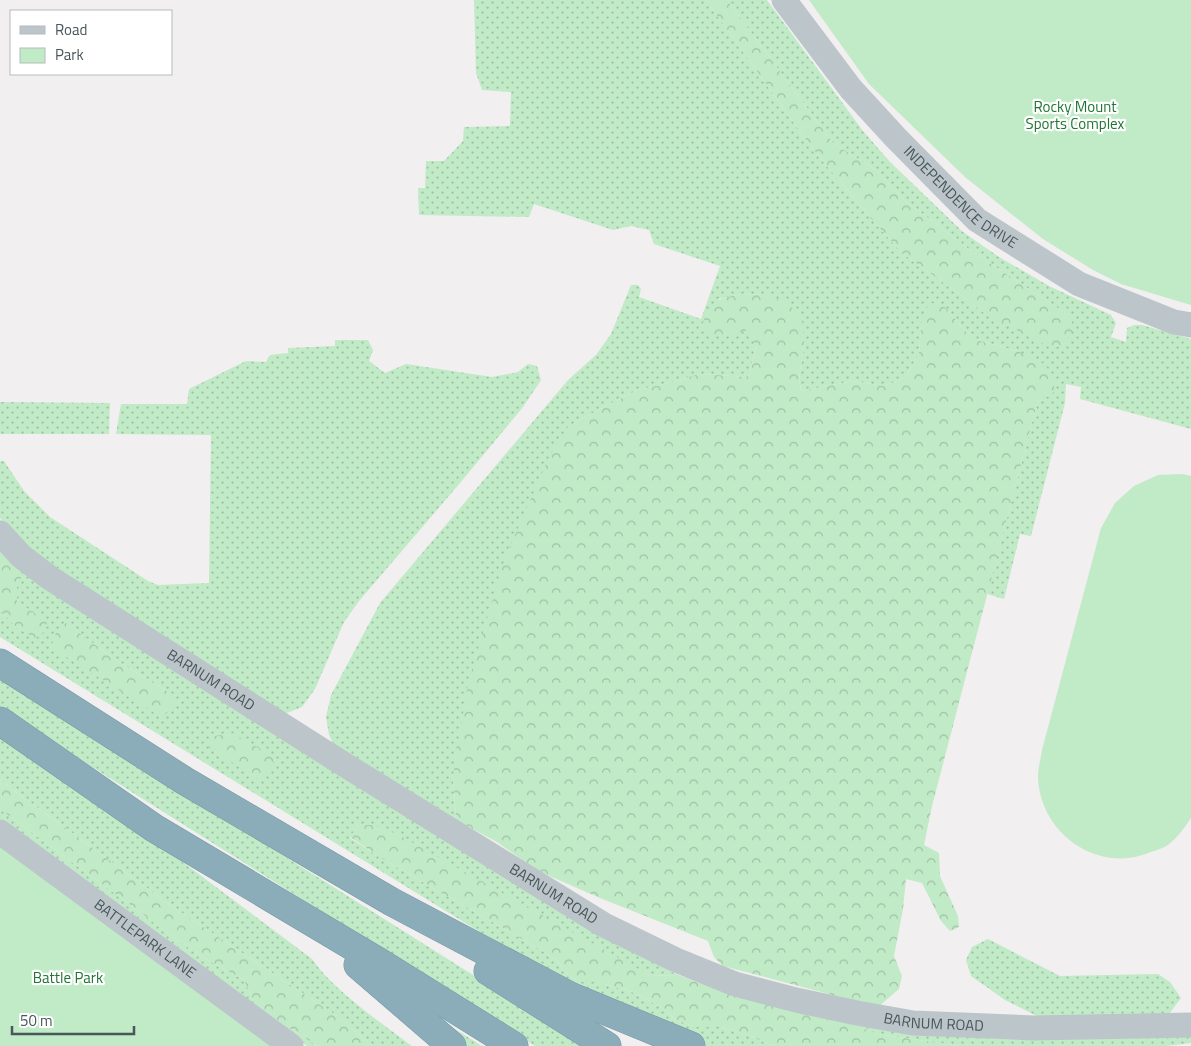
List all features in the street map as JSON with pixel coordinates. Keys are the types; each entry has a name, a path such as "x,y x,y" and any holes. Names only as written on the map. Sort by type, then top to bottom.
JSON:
{"highway":[{"path":"0,663 185,781 392,902 572,997 691,1046"},
{"path":"0,721 154,828 296,912 514,1046"},
{"path":"392,902 428,934 607,1046"},
{"path":"296,912 452,1046"}],"street":[{"name":"INDEPENDENCE DRIVE","path":"784,0 851,89 896,138 978,220 1079,284 1174,322 1191,325"},
{"name":"BARNUM ROAD","path":"0,533 21,556 50,578 272,719 604,924 676,960 735,984 796,1000 913,1023 1034,1028 1191,1025"},
{"name":"BATTLEPARK LANE","path":"0,832 291,1046"}],"green space":[{"path":"474,0 706,0 812,148 902,253 987,315 1068,315 970,250 903,199 877,171 833,143 727,0 767,0 863,131 890,162 963,232 999,257 1049,286 1111,315 1116,323 1111,337 1126,342 1127,328 1134,325 1142,325 1191,339 1191,429 1080,399 1081,387 1066,384 1065,403 1031,536 1020,534 1004,599 987,594 1039,396 1017,351 980,341 965,331 946,308 921,325 919,354 905,378 884,386 853,381 801,391 799,378 804,345 764,295 741,294 719,299 727,335 748,329 756,346 749,377 699,374 638,390 568,427 453,776 456,820 336,749 329,735 326,717 331,695 380,603 568,380 596,355 611,334 631,285 638,285 641,289 639,297 701,319 720,266 654,244 649,230 631,226 613,230 534,204 529,217 419,215 418,188 425,188 426,161 444,161 463,141 464,127 510,126 511,92 482,90 476,73"},
{"path":"706,0 727,0 833,143 877,171 903,199 970,250 1068,315 1074,327 1065,345 1052,348 987,315 902,253 812,148"},
{"name":"Rocky Mount Sports Complex","path":"809,0 1191,0 1191,305 1121,284 1093,270 1043,239 965,177 869,84"},
{"path":"741,294 764,295 787,302 803,321 804,345 799,378 801,391 853,381 884,386 905,378 919,354 921,325 929,302 946,308 965,331 980,341 1017,351 1044,364 1055,378 1051,397 1039,396 932,806 924,845 939,853 940,876 958,916 959,927 950,931 941,921 922,883 906,879 903,909 894,956 902,976 899,989 878,1007 723,966 714,957 708,941 538,871 497,842 456,820 453,776 468,683 505,558 549,457 568,427 638,390 699,374 749,377 756,347 748,330 712,336 702,325 709,310 716,302 726,297"},
{"path":"335,340 368,340 373,350 369,361 385,373 406,364 492,377 518,372 528,364 537,366 541,380 523,407 359,601 344,622 315,689 302,707 287,713 277,711 41,559 15,537 0,518 0,461 4,461 24,491 50,517 148,581 158,585 209,583 211,435 116,434 121,404 187,404 189,389 246,361 266,362 270,355 288,353 288,348 335,346"},
{"path":"0,402 110,403 109,434 0,434"},
{"path":"1182,474 1191,476 1191,818 1178,836 1165,847 1131,858 1111,858 1092,853 1075,844 1060,831 1049,815 1041,797 1038,770 1101,528 1115,503 1134,486 1158,475"},
{"path":"0,548 643,957 678,975 651,976 358,825 350,838 381,858 543,951 559,962 562,969 580,982 597,982 630,991 665,1009 674,1019 695,1027 721,1027 751,1036 772,1046 702,1046 519,956 0,637 0,610 18,629 15,580 7,563 0,557","holes":["66,623 114,659 175,696 175,707"]},
{"path":"0,557 9,563 21,578 17,588 17,601 47,622 45,631 36,638 18,629 0,610"},
{"path":"66,623 114,659 175,696 175,707 161,717 51,647 56,633"},
{"path":"0,677 586,1046 535,1046 0,709"},
{"path":"232,733 273,756 273,765 259,780 208,747 215,736"},
{"path":"0,737 132,824 312,959 321,971 345,994 372,1017 412,1046 373,1046 337,1016 173,907 0,780"},
{"path":"0,780 173,907 337,1016 373,1046 318,1046 282,1024 256,1005 244,980 197,954 0,809"},
{"path":"0,809 197,954 244,980 256,1005 282,1024 318,1046 307,1046 0,821"},
{"path":"358,825 373,825 397,834 651,976 678,975 742,998 852,1024 877,1034 960,1046 772,1046 751,1036 721,1027 695,1027 674,1019 665,1009 630,991 597,982 580,982 562,969 559,962 543,951 381,858 350,837"},
{"name":"Battle Park","path":"0,844 276,1046 0,1046"},
{"path":"988,939 1060,976 1158,974 1170,982 1181,998 1169,1014 1039,1017 1005,1000 971,976 966,960 972,947"},
{"path":"447,1024 482,1046 460,1046"},
{"path":"852,1025 997,1039 1055,1040 1191,1035 1191,1043 1167,1046 960,1046 877,1034"}]}
